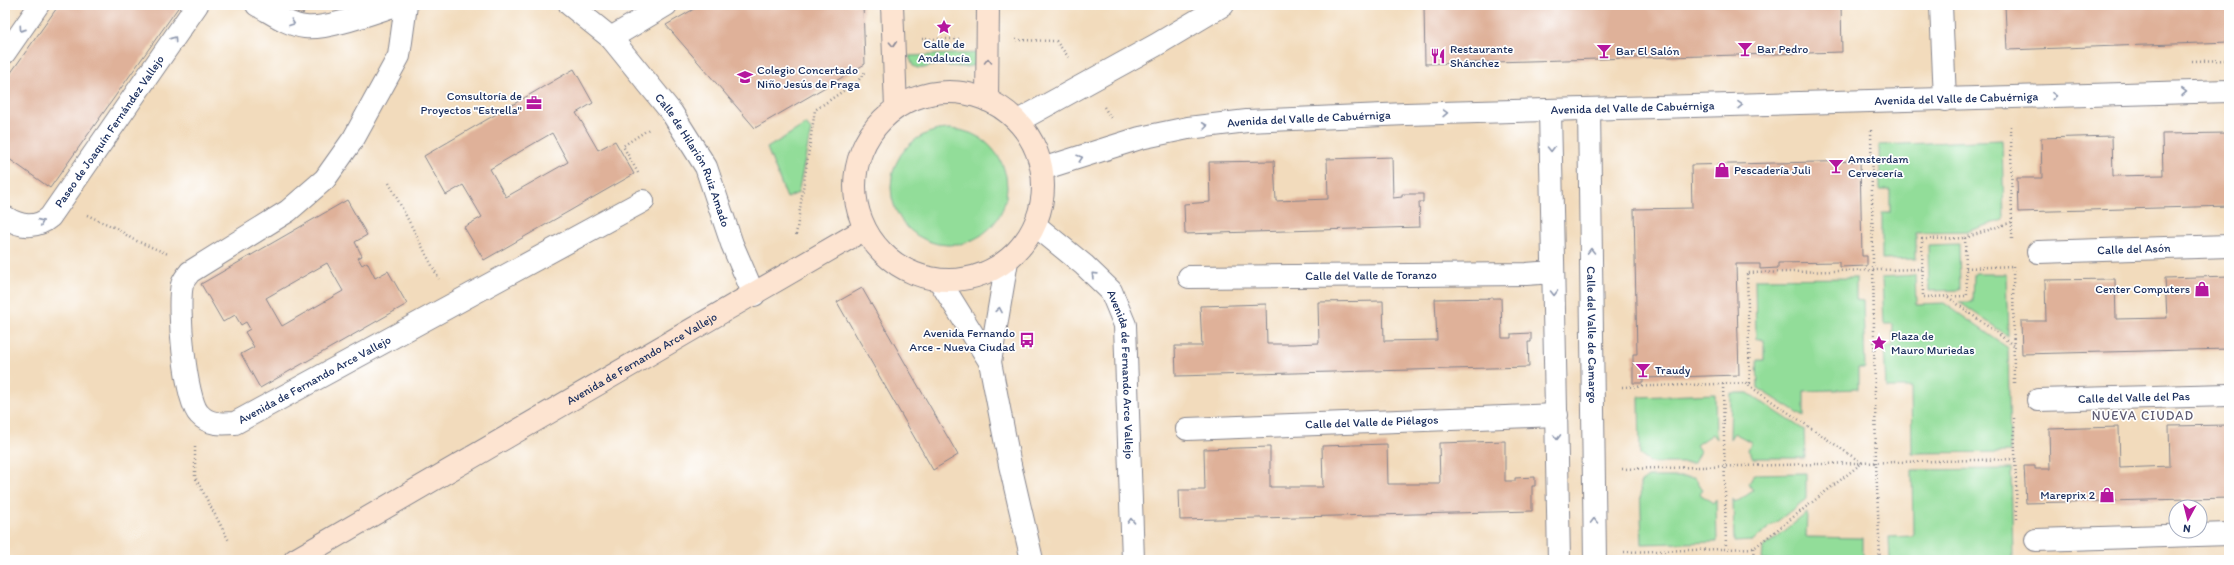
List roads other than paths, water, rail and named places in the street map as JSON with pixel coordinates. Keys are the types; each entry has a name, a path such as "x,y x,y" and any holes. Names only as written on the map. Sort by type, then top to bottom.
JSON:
{"main road":[{"path":"892,5 896,108"},
{"path":"987,100 988,5"},
{"path":"941,92 972,95 987,100 1004,109 1018,122 1029,136 1038,152 1042,170 1043,198 1035,225 1023,245 1007,261 992,270 975,277 939,280 911,272 897,265 884,255 865,229 855,196 855,180 858,162 863,146 883,118 896,108 925,94 941,92"},
{"name":"Avenida de Fernando Arce Vallejo","path":"294,560 449,469 754,295 865,229"}],"street":[{"name":"Paseo de Joaquín Fernández Vallejo","path":"5,217 21,226 30,226 45,221 57,208 197,5"},
{"path":"257,5 289,22 305,27 319,27 396,5"},
{"name":"Avenida de Fernando Arce Vallejo","path":"406,5 399,56 354,138 325,179 288,211 190,272 182,283 181,316 189,391 198,413 209,422 221,424 235,423 453,306 643,201"},
{"name":"Calle de Hilarión Ruiz Amado","path":"570,5 611,38 672,113 706,168 732,244 754,295"},
{"path":"611,38 666,5"},
{"path":"1018,122 1223,5"},
{"path":"1941,5 1945,100"},
{"name":"Avenida del Valle de Cabuérniga","path":"1042,170 1140,138 1188,128 1247,121 1550,110 2229,91"},
{"name":"Calle del Valle de Camargo","path":"1589,109 1595,557"},
{"path":"1550,110 1559,560"},
{"name":"Avenida de Fernando Arce Vallejo","path":"1035,225 1084,265 1111,291 1126,325 1133,560"},
{"name":"Calle del Asón","path":"2038,252 2229,246"},
{"path":"1007,261 990,362 1010,465 1032,560"},
{"name":"Calle del Valle de Toranzo","path":"1189,277 1526,274 1553,272"},
{"path":"939,280 990,362"},
{"name":"Calle del Valle del Pas","path":"2038,400 2229,395"},
{"name":"Calle del Valle de Piélagos","path":"1187,429 1556,415"},
{"path":"2036,540 2229,534"}],"lane":[{"path":"5,54 40,5"}],"place":[{"name":"Calle de Andalucía","path":"944,27"},
{"name":"Bar Pedro","path":"1745,49"},
{"name":"Bar El Salón","path":"1604,51"},
{"name":"Restaurante Shánchez","path":"1438,56"},
{"name":"Colegio Concertado Niño Jesús de Praga","path":"745,77"},
{"name":"Consultoría de Proyectos \"Estrella\"","path":"534,103"},
{"name":"Amsterdam Cervecería","path":"1836,166"},
{"name":"Pescadería Juli","path":"1722,170"},
{"name":"Center Computers","path":"2202,289"},
{"name":"Avenida Fernando Arce - Nueva Ciudad","path":"1027,340"},
{"name":"Plaza de Mauro Muriedas","path":"1879,343"},
{"name":"Traudy","path":"1643,370"},
{"name":"Mareprix 2","path":"2107,495"}],"district":[{"name":"NUEVA CIUDAD","path":"2143,415"}]}
